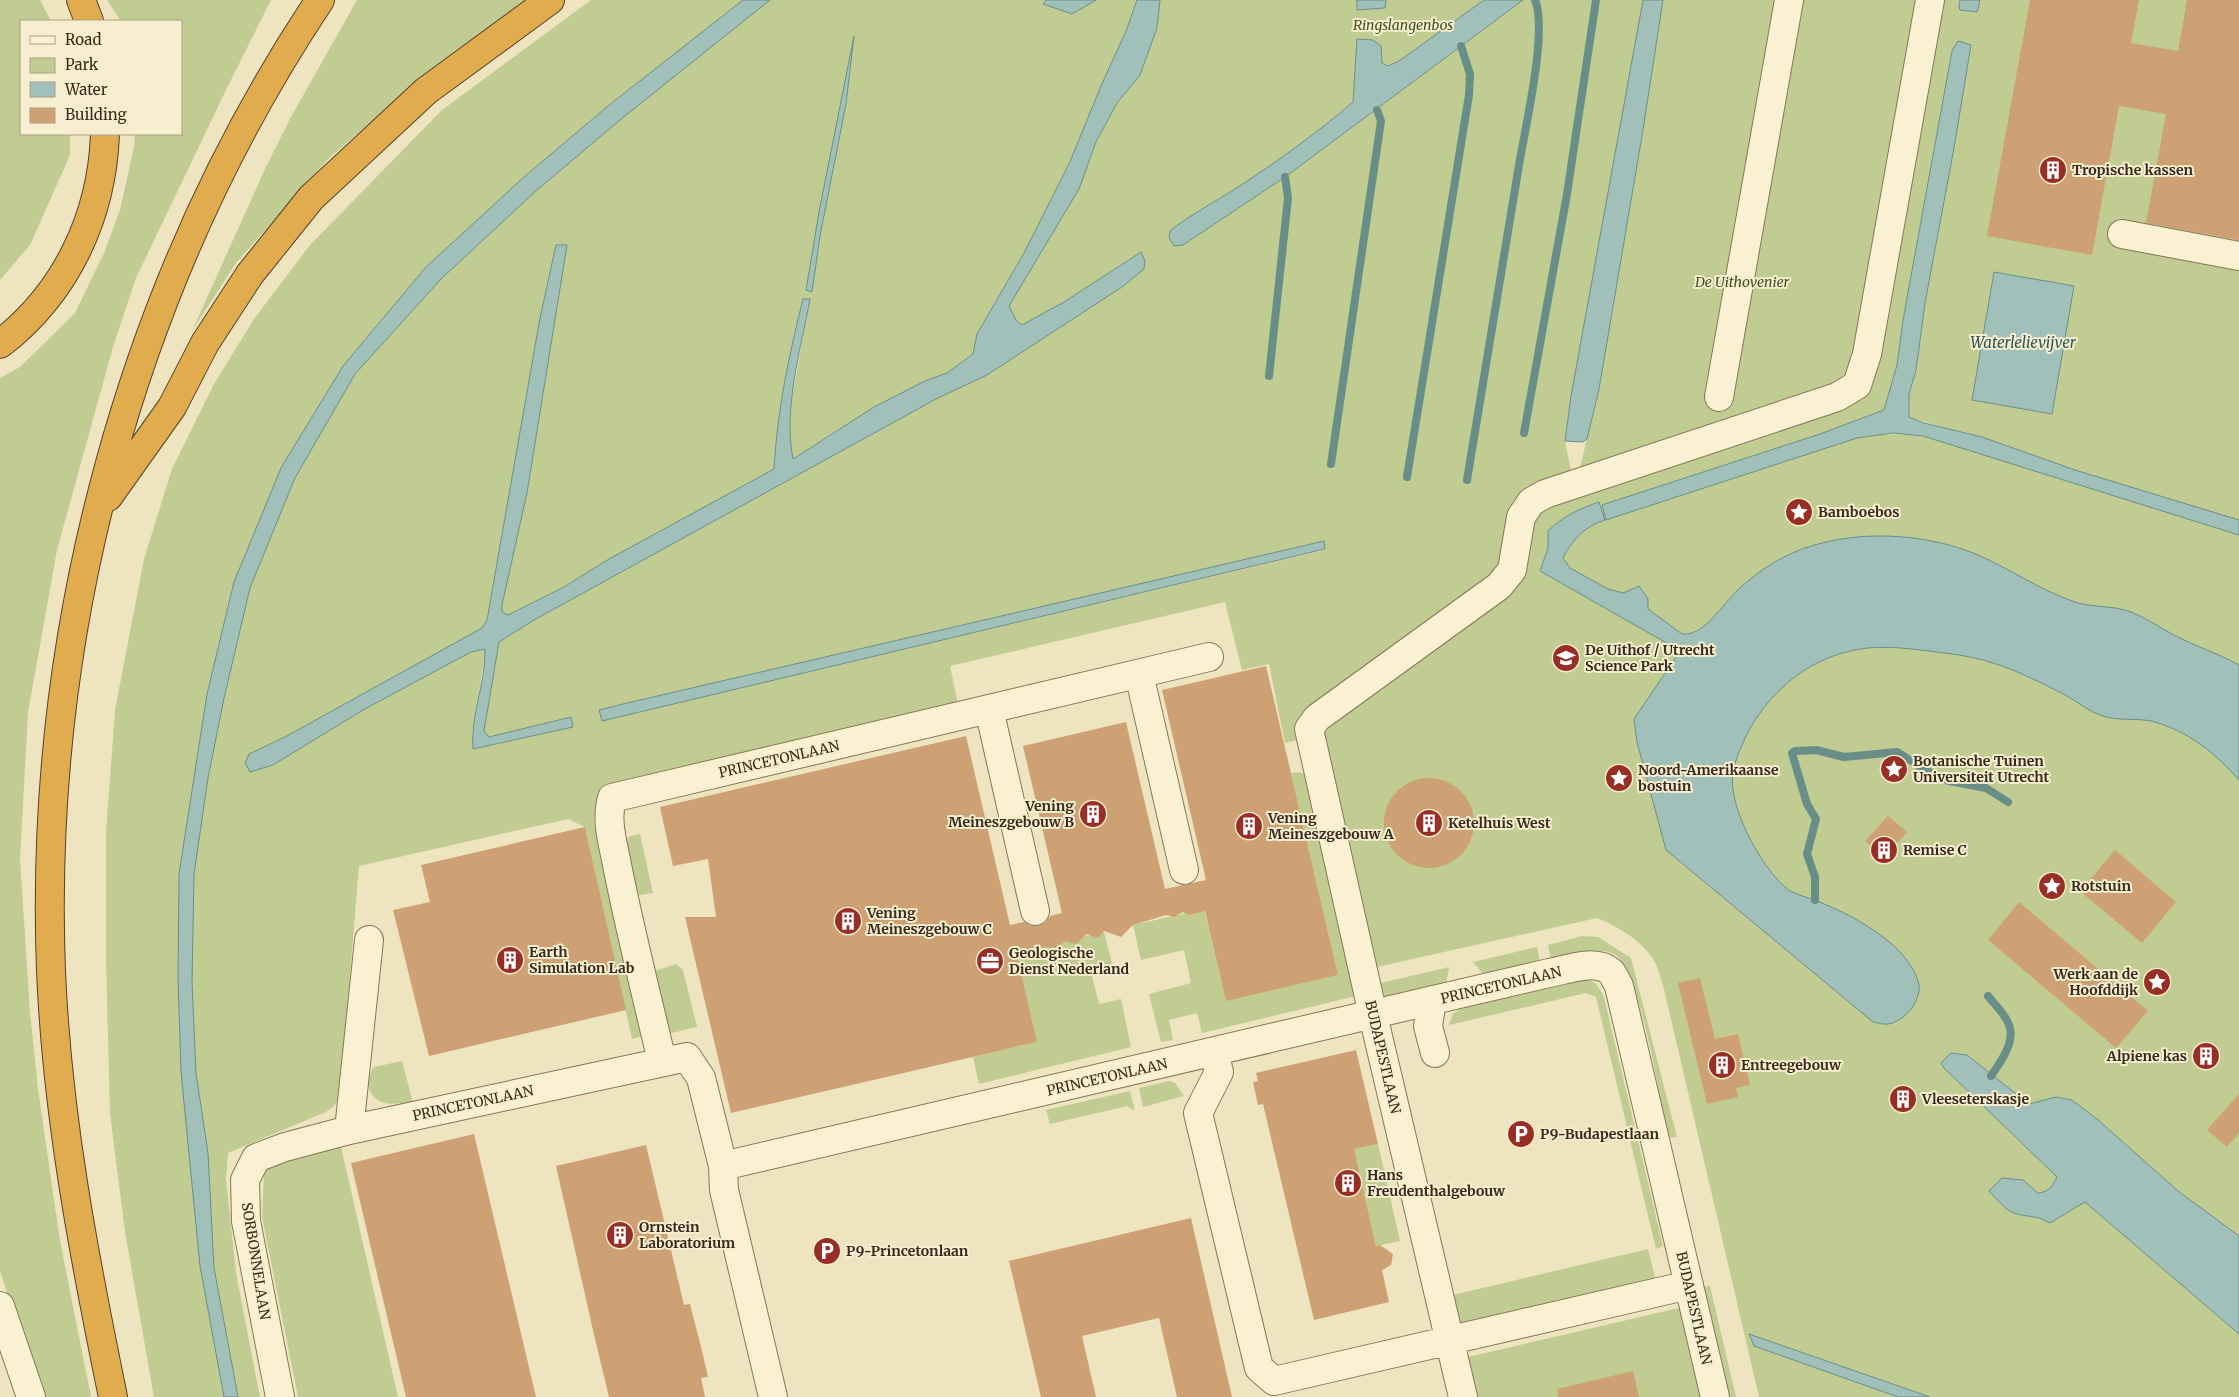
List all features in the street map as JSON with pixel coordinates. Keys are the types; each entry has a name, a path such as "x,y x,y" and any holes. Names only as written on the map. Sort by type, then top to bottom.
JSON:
{"highway":[{"path":"81,0 89,20"},
{"path":"113,1397 94,1303 68,1154 58,1066 50,925 51,836 58,740 72,639 86,563 98,512 140,367 170,285 232,149 271,77 320,0"},
{"path":"98,512 172,407 205,343 250,274 311,198 426,91 550,0"},
{"path":"0,344 43,305 68,266 89,223 104,165 106,135"}],"street":[{"path":"1719,397 1789,0"},
{"name":"BUDAPESTLAAN","path":"1463,1397 1373,1015 1309,729 1317,718 1499,586 1512,570 1521,517 1531,502 1546,494 1837,397 1858,384 1867,354 1930,0"},
{"path":"2122,234 2239,256"},
{"name":"PRINCETONLAAN","path":"662,1061 627,913 613,842 608,812 612,798 1209,657"},
{"path":"1139,674 1184,870"},
{"path":"989,709 1036,911"},
{"path":"349,1130 369,940"},
{"name":"PRINCETONLAAN","path":"284,1147 349,1130 687,1057 700,1078 722,1166 1373,1015 1437,1011 1587,966 1600,966 1611,972 1619,986"},
{"name":"BUDAPESTLAAN","path":"1619,986 1715,1397"},
{"path":"1434,1053 1428,1026 1437,1011"},
{"path":"1214,1052 1218,1072 1198,1113 1259,1368 1274,1381 1450,1342 1689,1285"},
{"name":"SORBONNELAAN","path":"280,1397 246,1221 245,1180 256,1158 284,1147"},
{"path":"722,1166 724,1190 773,1397"},
{"path":"0,1306 31,1397"}],"green space":[{"path":"0,0 40,0 50,20 20,20 20,135 70,135 70,155 30,245 0,280"},
{"path":"107,0 271,0 136,278 113,347 57,550 28,712 20,859 30,1012 38,1089 60,1241 91,1397 42,1397 0,1271 0,378 20,367 75,313 104,253 120,210 135,135 182,135 182,20 120,20"},
{"path":"357,0 528,0 392,104 329,158 236,263 192,331 265,169 291,117"},
{"name":"Ringslangenbos","path":"591,0 1137,0 1126,31 1069,164 1024,253 977,334 973,354 947,373 925,381 874,407 792,459 789,432 791,403 810,299 803,299 780,405 774,469 609,559 564,587 508,615 502,612 502,605 527,493 567,246 556,245 540,318 487,620 482,628 285,737 250,753 273,765 363,710 471,652 486,649 472,733 474,749 573,727 571,717 489,737 484,731 499,642 534,620 936,399 987,375 1145,261 1140,252 1064,302 1022,325 1016,320 1009,306 1079,189 1096,142 1117,103 1140,75 1157,28 1160,0 1357,0 1357,10 1385,8 1386,0 1484,0 1399,61 1388,66 1382,63 1381,46 1373,40 1357,40 1353,102 1282,157 1170,231 1183,245 1285,177 1523,0 1643,0 1571,396 1565,441 1572,476 1536,509 1853,397 1939,0 1960,0 1960,10 1976,12 1980,0 2239,0 2239,1397 1930,1397 1750,1334 1754,1346 1898,1397 1759,1397 1664,989 1653,960 1646,950 1634,939 1620,929 1597,918 1372,968 1298,740 1285,743 1269,664 1242,670 1225,602 950,666 958,704 600,789 600,798 594,823 642,1036 632,1039 585,827 568,819 359,866 340,1097 334,1106 326,1112 228,1153 226,1179 236,1273 260,1397 154,1397 125,1232 110,1113 106,962 106,833 115,710 144,559 172,469 214,384 254,319 310,245 442,110","holes":["854,36 846,104 811,291 806,290","1952,51 1938,234 1925,303 1916,370 1909,394 1909,417 1945,428 1941,441 1899,434 1857,438 1606,519 1602,505 1820,434 1884,410 1897,365 1903,320","1598,502 1604,520 1585,530 1571,545 1563,558 1570,568 1608,589 1623,593 1639,586 1601,606 1540,571 1548,548 1549,531 1578,510","1323,541 1325,550 602,721 599,710"]},
{"name":"De Uithovenier","path":"1663,0 1916,0 1854,362 1846,377 1836,386 1580,468 1599,389 1643,131"},
{"path":"1300,772 1309,776 1360,995 1202,1033 1197,1013 1169,1020 1173,1040 1161,1042 1149,994 1191,983 1184,950 1141,960 1133,925 1204,909 1226,1000 1338,975 1291,773"},
{"path":"640,834 653,893 640,895 634,893 624,841 630,836"},
{"path":"1104,932 1113,967 1091,972 1099,1004 1121,999 1131,1047 979,1084 973,1057 1037,1042 1016,952"},
{"path":"1582,936 1598,937 1631,958 1677,1137 1668,1138 1641,1009 1623,964 1614,954 1599,950 1582,952 1551,960 1548,945"},
{"path":"1537,947 1540,961 1484,975 1473,962"},
{"path":"676,964 683,970 697,1027 672,1033 667,1031 651,972"},
{"path":"1449,967 1446,985 1387,998 1379,996 1377,984"},
{"path":"1583,979 1594,982 1604,997 1663,1246 1656,1249 1596,997 1586,993 1449,1025 1453,1014 1460,1009"},
{"path":"402,1061 413,1103 402,1106 400,1103 391,1104 377,1100 372,1095 368,1083 374,1067"},
{"path":"1170,1081 1175,1083 1184,1096 1143,1107 1139,1088"},
{"path":"1130,1091 1135,1111 1127,1106 1050,1124 1046,1110"},
{"path":"1378,1144 1400,1241 1376,1246 1354,1149"},
{"path":"341,1147 398,1397 298,1397 262,1217 264,1171 277,1162"},
{"path":"1648,1249 1657,1285 1461,1330 1453,1295"},
{"path":"1710,1286 1736,1397 1729,1397 1703,1287"},
{"path":"1683,1307 1703,1397 1477,1397 1468,1357"}],"water":[{"path":"743,0 770,0 620,120 536,191 441,279 355,374 295,478 250,588 224,698 208,778 194,874 192,983 196,1073 208,1153 214,1268 238,1397 224,1397 200,1266 181,1072 178,979 179,874 207,694 234,582 281,468 343,366 426,267 524,177 608,106"},
{"path":"1046,0 1096,0 1072,14 1043,4"},
{"path":"1137,0 1160,0 1157,28 1140,75 1117,103 1096,142 1079,189 1009,306 1016,320 1022,325 1064,302 1141,252 1145,261 1144,269 1122,287 987,375 936,399 534,620 499,642 484,731 489,737 571,717 573,727 473,749 474,724 485,661 485,649 471,652 363,710 273,765 250,772 245,763 249,754 285,737 482,628 487,620 540,318 556,245 567,245 527,493 502,605 502,612 508,615 564,587 609,559 774,469 784,383 803,299 810,299 794,379 790,420 790,440 793,459 874,407 925,381 947,373 973,354 977,334 1024,253 1069,164 1126,31"},
{"path":"1357,0 1386,0 1385,8 1357,10"},
{"path":"1484,0 1523,0 1285,177 1183,245 1174,246 1169,238 1170,231 1282,157 1353,102 1357,39 1373,40 1381,46 1382,63 1388,66 1399,61"},
{"path":"1643,0 1663,0 1599,389 1587,439 1583,442 1565,441 1571,396"},
{"path":"1960,0 1980,0 1977,12 1960,10"},
{"path":"854,36 846,104 820,236 812,292 806,290 819,212"},
{"path":"1958,41 1971,45 1925,303 1916,370 1909,394 1909,417 1924,423 1982,437 2075,470 2239,520 2239,535 1923,436 1893,433 1857,438 1606,520 1602,505 1820,434 1884,410 1897,365 1903,320 1952,51"},
{"name":"Waterlelievijver","path":"1994,272 2074,286 2052,414 1972,400"},
{"path":"1599,502 1605,520 1591,526 1580,534 1563,558 1570,568 1608,589 1623,593 1639,586 1648,599 1648,609 1682,634 1699,630 1707,624 1742,586 1766,567 1782,558 1827,542 1876,536 1902,537 1950,545 1973,553 2075,602 2117,608 2138,615 2177,637 2239,665 2239,780 2210,752 2177,730 2151,721 2109,718 2088,709 2030,677 1979,659 1910,649 1868,648 1844,653 1822,661 1801,672 1767,704 1753,723 1742,744 1734,767 1732,781 1734,797 1746,832 1755,849 1776,878 1786,888 1794,893 1832,907 1864,924 1892,944 1913,969 1919,988 1916,1002 1912,1008 1901,1019 1894,1022 1885,1024 1873,1022 1666,850 1637,742 1634,719 1676,657 1677,649 1540,571 1548,548 1548,531 1559,521"},
{"path":"1324,541 1325,549 602,721 599,710 623,704"},
{"path":"1951,1053 1967,1055 2029,1104 2056,1097 2072,1100 2097,1119 2178,1191 2239,1236 2239,1334 2085,1202 2050,1223 2040,1218 2014,1213 2001,1204 1989,1191 2002,1178 2023,1180 2038,1193 2050,1188 2057,1177 1944,1068 1941,1063"},
{"path":"1749,1334 1930,1397 1898,1397 1754,1346"}],"building":[{"name":"Tropische kassen","path":"2030,0 2139,0 2131,43 2178,51 2187,0 2239,0 2239,240 2146,223 2166,114 2119,106 2092,255 1987,236"},
{"name":"Vening Meineszgebouw C","path":"1266,666 1338,975 1226,1001 1205,911 1189,915 1183,912 1174,917 1166,915 1133,925 1121,937 1104,931 1098,938 1087,934 1076,944 1066,941 1055,948 1040,947 1038,950 1017,955 1037,1042 731,1113 685,917 716,917 708,859 673,866 660,807 966,736 1010,925 1024,922 1031,926 1039,926 1046,922 1050,916 1062,913 1023,746 1126,722 1165,889 1206,880 1162,690"},
{"name":"Ketelhuis West","path":"1429,778 1446,781 1461,791 1471,806 1474,823 1471,840 1461,855 1446,865 1429,868 1412,865 1397,855 1387,840 1384,823 1387,806 1397,791 1412,781"},
{"name":"Remise C","path":"1888,816 1907,832 1884,858 1865,841"},
{"name":"Earth Simulation Lab","path":"585,827 626,1010 429,1056 393,910 430,902 421,865"},
{"path":"2115,850 2176,902 2142,943 2080,891"},
{"path":"2019,902 2148,1011 2116,1048 1988,940"},
{"name":"Entreegebouw","path":"1700,978 1715,1039 1738,1034 1750,1085 1736,1088 1738,1097 1707,1104 1678,983"},
{"name":"Hans Freudenthalgebouw","path":"1356,1050 1378,1144 1354,1149 1376,1246 1380,1245 1393,1254 1391,1265 1382,1270 1389,1302 1314,1320 1263,1104 1258,1105 1253,1082 1258,1081 1256,1073"},
{"path":"2239,1094 2239,1133 2227,1147 2207,1130"},
{"path":"474,1134 536,1397 406,1397 351,1163"},
{"name":"Ornstein Laboratorium","path":"646,1145 684,1305 690,1304 702,1351 708,1377 701,1378 705,1397 609,1397 595,1339 556,1166"},
{"path":"1191,1218 1232,1397 1177,1397 1159,1318 1082,1336 1096,1397 1041,1397 1009,1261"},
{"path":"1633,1371 1639,1397 1558,1397 1557,1389"}],"waterway":[{"path":"1467,480 1534,80 1539,33 1535,0"},
{"path":"1524,433 1567,194 1596,0"},
{"path":"1407,477 1469,95 1470,74 1461,46"},
{"path":"1331,464 1381,121 1377,110"},
{"path":"1269,376 1288,198 1285,177"},
{"path":"1815,900 1815,877 1807,854 1816,819 1807,804 1792,753 1795,751 1816,750 1844,757 1897,752 1929,772 1949,781 1986,788 2008,802"},
{"path":"1988,996 2005,1017 2011,1031 2006,1052 1991,1076"}],"place":[{"name":"Tropische kassen","path":"2053,170"},
{"name":"Bamboebos","path":"1799,512"},
{"name":"De Uithof / Utrecht Science Park","path":"1566,658"},
{"name":"Botanische Tuinen Universiteit Utrecht","path":"1894,769"},
{"name":"Noord-Amerikaanse bostuin","path":"1619,778"},
{"name":"Vening Meineszgebouw B","path":"1093,814"},
{"name":"Ketelhuis West","path":"1429,823"},
{"name":"Vening Meineszgebouw A","path":"1249,826"},
{"name":"Remise C","path":"1884,850"},
{"name":"Rotstuin","path":"2052,886"},
{"name":"Vening Meineszgebouw C","path":"848,921"},
{"name":"Earth Simulation Lab","path":"510,960"},
{"name":"Geologische Dienst Nederland","path":"990,961"},
{"name":"Werk aan de Hoofddijk","path":"2157,982"},
{"name":"Alpiene kas","path":"2206,1056"},
{"name":"Entreegebouw","path":"1722,1065"},
{"name":"Vleeseterskasje","path":"1903,1099"},
{"name":"P9-Budapestlaan","path":"1521,1134"},
{"name":"Hans Freudenthalgebouw","path":"1348,1183"},
{"name":"Ornstein Laboratorium","path":"620,1235"},
{"name":"P9-Princetonlaan","path":"827,1251"}]}
